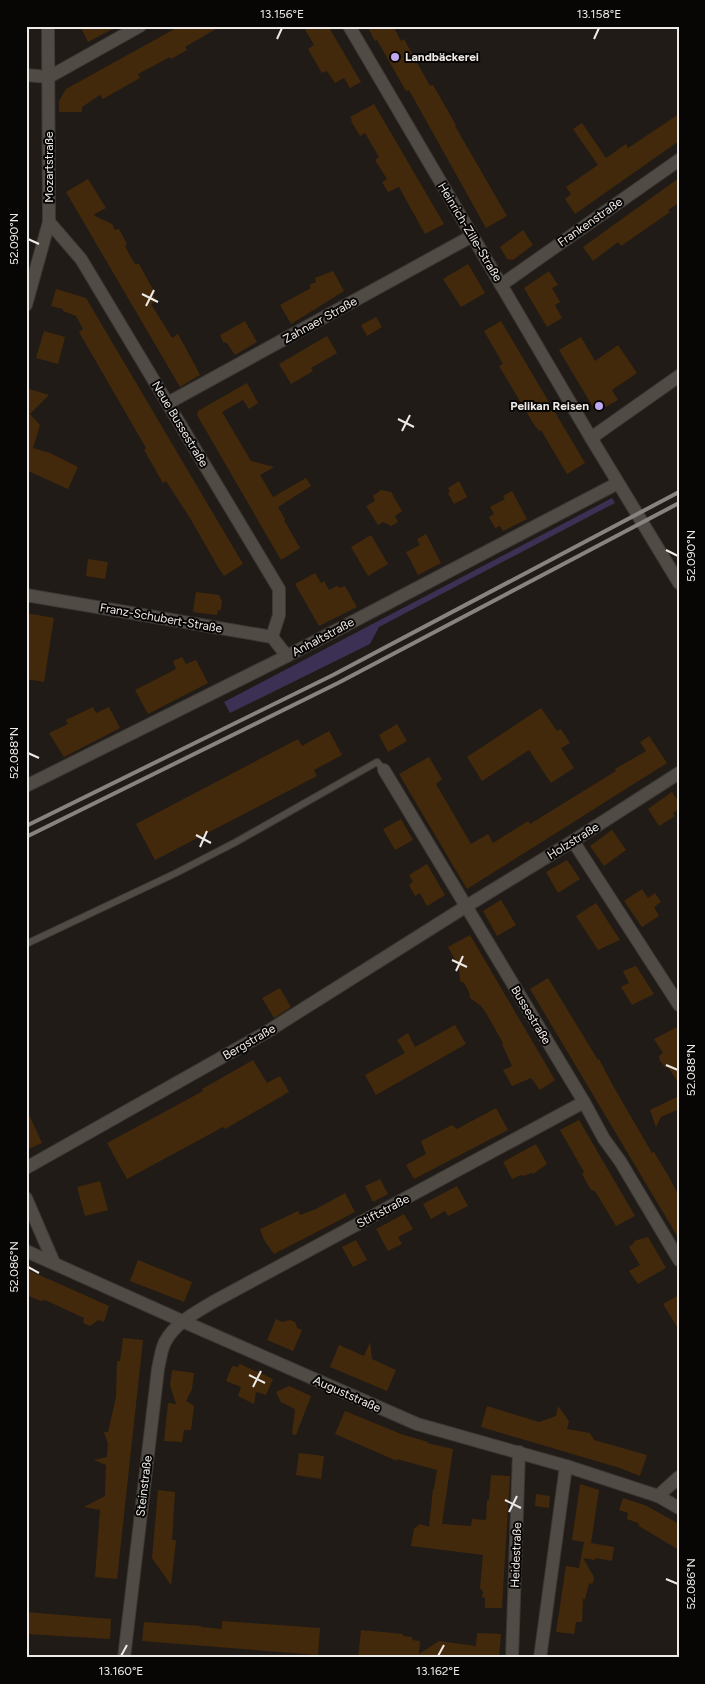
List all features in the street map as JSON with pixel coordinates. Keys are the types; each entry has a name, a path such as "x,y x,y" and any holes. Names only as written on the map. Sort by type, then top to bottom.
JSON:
{"street":[{"name":"Mozartstraße","path":"26,305 49,222 48,26"},
{"path":"26,75 49,77 140,26"},
{"name":"Heinrich-Zille-Straße","path":"349,26 591,438 679,583"},
{"name":"Frankenstraße","path":"502,285 679,160"},
{"name":"Neue Bussestraße","path":"49,222 81,259 279,589 279,615 272,637"},
{"name":"Zahnaer Straße","path":"168,403 472,236"},
{"path":"591,438 679,376"},
{"name":"Anhaltstraße","path":"26,786 287,656 618,483"},
{"name":"Franz-Schubert-Straße","path":"26,595 272,637"},
{"path":"272,637 287,656"},
{"name":"Bussestraße","path":"384,770 584,1102 604,1139 620,1161 679,1260"},
{"name":"Holzstraße","path":"465,907 679,773"},
{"path":"573,841 679,1005"},
{"name":"Bergstraße","path":"26,1168 265,1033 465,907"},
{"name":"Stiftstraße","path":"182,1321 213,1302 584,1102"},
{"path":"26,1198 54,1263"},
{"name":"Auguststraße","path":"26,1251 418,1424 566,1466 658,1496 679,1508"},
{"name":"Steinstraße","path":"124,1658 158,1369 164,1344 172,1331 182,1321"},
{"name":"Heidestraße","path":"512,1658 519,1452"},
{"path":"540,1658 566,1466"},
{"path":"658,1496 679,1477"}],"lane":[{"path":"26,944 176,873 236,842 377,762 384,770"}],"shaded area":[{"path":"612,498 615,503 379,627 370,644 230,713 224,702"}],"building":[{"path":"80,26 118,26 88,42"},
{"path":"180,26 221,26 185,47 187,50 138,74 140,78 103,99 100,95 82,107 82,112 59,112 59,101 66,89"},
{"path":"303,26 328,26 361,82 350,88 344,78 335,83 327,71 322,73 308,49 314,45"},
{"path":"367,26 393,26 401,41 404,39 430,86 433,85 507,216 486,228 409,90 406,91"},
{"path":"374,104 444,224 425,234 399,187 388,192 382,182 387,179 375,160 379,157 365,133 360,136 351,121 350,117"},
{"path":"679,114 679,141 575,214 565,199 571,194 566,187 598,165 573,129 582,123 606,158 626,144 628,148"},
{"path":"679,178 679,203 668,210 670,212 621,246 618,242 593,261 583,247"},
{"path":"88,179 106,208 93,215 112,224 115,230 119,229 127,244 125,246 129,254 135,264 139,264 155,293 153,295 156,301 151,304 172,338 178,334 200,375 180,387 66,192"},
{"path":"523,230 533,245 513,260 507,259 500,247"},
{"path":"468,264 485,293 461,307 443,279"},
{"path":"333,271 344,291 291,324 280,305 311,288 309,285 316,282 315,278"},
{"path":"549,271 558,285 552,288 560,302 555,305 562,318 547,327 524,288"},
{"path":"56,289 86,298 243,564 224,576 190,518 166,481 163,483 144,450 146,448 79,332 83,329 76,316 63,311 63,309 51,306"},
{"path":"376,317 382,327 367,336 361,325"},
{"path":"245,321 257,342 235,355 227,343 223,342 220,335"},
{"path":"501,321 585,463 567,474 541,430 539,431 533,423 499,366 503,364 484,331"},
{"path":"44,331 65,337 58,364 36,358"},
{"path":"327,336 337,353 311,368 313,371 291,384 279,364"},
{"path":"581,337 595,361 618,345 637,373 612,390 618,400 596,412 559,350"},
{"path":"247,383 258,403 249,409 243,400 222,412 251,461 274,467 260,475 273,497 306,478 311,486 278,507 300,548 281,560 197,415 198,411"},
{"path":"26,388 49,395 30,414 40,425 33,448 50,453 78,467 68,489 26,470"},
{"path":"459,481 467,497 454,504 448,493 450,492 448,488"},
{"path":"381,490 391,492 402,511 395,516 398,522 391,526 383,522 378,525 366,506 375,501 373,496"},
{"path":"512,491 527,519 503,531 500,526 495,528 489,517 494,514 490,507 505,499 503,496"},
{"path":"426,534 441,563 418,575 406,552 420,545 417,539"},
{"path":"371,535 388,564 368,576 351,547"},
{"path":"88,559 108,562 105,579 86,576"},
{"path":"315,573 321,583 324,581 329,590 337,586 340,588 345,586 357,607 319,626 295,584"},
{"path":"196,592 219,595 222,601 221,610 218,610 217,615 193,612"},
{"path":"26,613 54,618 44,682 26,679"},
{"path":"182,657 186,664 196,660 208,683 148,714 135,690 176,669 173,661"},
{"path":"93,707 96,713 109,707 120,728 64,757 49,733 68,724 66,720"},
{"path":"541,708 557,731 561,729 570,743 561,748 574,768 551,783 529,750 482,781 467,757"},
{"path":"397,724 407,741 388,752 379,735"},
{"path":"329,731 342,755 314,770 317,776 155,860 136,824 298,739 302,746"},
{"path":"649,736 667,763 467,889 399,774 429,757 442,779 436,784 471,844 488,834 493,843 528,821 530,824 646,751 640,742"},
{"path":"672,792 679,802 679,809 673,813 675,816 659,826 648,809"},
{"path":"401,819 413,840 395,850 383,829"},
{"path":"612,830 626,850 604,866 590,846"},
{"path":"567,860 580,879 558,893 546,872"},
{"path":"427,864 445,895 427,906 420,893 415,896 409,885 413,882 409,875"},
{"path":"642,889 648,898 655,893 661,902 654,907 659,916 642,927 624,901"},
{"path":"501,900 516,925 497,936 483,911"},
{"path":"596,903 620,940 598,950 576,916"},
{"path":"470,935 555,1080 540,1090 531,1078 512,1086 503,1070 512,1066 503,1043 486,1013 481,1006 470,998 464,983 460,981 459,967 448,947"},
{"path":"636,966 654,994 632,1005 621,987 629,983 623,971"},
{"path":"548,978 599,1059 652,1153 654,1152 679,1196 679,1239 530,989"},
{"path":"280,988 291,1007 274,1018 262,998"},
{"path":"455,1025 466,1044 376,1095 365,1075 405,1053 397,1040 408,1033 415,1047"},
{"path":"679,1026 679,1084 668,1067 666,1068 660,1061 659,1056 663,1053 654,1039"},
{"path":"253,1060 267,1083 280,1076 289,1092 225,1129 223,1127 127,1179 107,1143 203,1091 202,1089"},
{"path":"679,1096 679,1109 661,1117 656,1127 650,1110"},
{"path":"26,1108 42,1143 26,1150"},
{"path":"496,1108 508,1130 414,1179 406,1165 426,1154 421,1141 452,1125 457,1129"},
{"path":"579,1120 635,1216 616,1226 595,1191 591,1190 582,1174 584,1172 560,1130"},
{"path":"536,1144 547,1164 533,1174 521,1175 512,1179 503,1162"},
{"path":"380,1179 388,1194 373,1202 365,1186"},
{"path":"100,1181 108,1210 85,1216 77,1187"},
{"path":"457,1186 468,1206 448,1216 445,1211 431,1219 423,1204"},
{"path":"345,1193 355,1212 274,1254 264,1240 260,1229 298,1211 300,1215 316,1209"},
{"path":"404,1214 413,1229 398,1237 402,1244 388,1251 376,1229"},
{"path":"648,1237 666,1268 638,1284 629,1271 640,1265 629,1247 634,1241"},
{"path":"356,1240 367,1260 353,1267 342,1247"},
{"path":"138,1260 192,1282 184,1302 130,1281"},
{"path":"26,1269 109,1306 104,1322 98,1320 90,1326 83,1323 84,1318 45,1300 41,1301 26,1295"},
{"path":"679,1295 679,1330 663,1304"},
{"path":"276,1319 282,1322 290,1320 295,1322 297,1328 302,1330 293,1351 267,1340"},
{"path":"123,1338 143,1340 117,1579 95,1577 100,1510 84,1507 105,1496 106,1465 94,1460 107,1457 108,1444 104,1432 108,1432 116,1397 117,1361 120,1361"},
{"path":"370,1342 372,1359 396,1370 387,1391 330,1367 339,1345 364,1356"},
{"path":"240,1364 273,1379 266,1395 256,1392 254,1404 238,1396 241,1387 226,1381 232,1366 238,1367"},
{"path":"172,1370 194,1373 192,1389 186,1401 194,1406 191,1430 184,1430 182,1442 164,1441 168,1403 176,1404 170,1385"},
{"path":"289,1386 311,1396 296,1435 292,1434 295,1409 281,1402 276,1392"},
{"path":"487,1406 539,1422 556,1416 558,1406 569,1421 567,1429 590,1433 594,1440 647,1455 640,1476 620,1468 481,1427"},
{"path":"345,1411 401,1434 453,1449 442,1524 471,1526 472,1519 486,1520 491,1475 510,1476 502,1608 485,1608 485,1598 482,1597 483,1592 480,1588 483,1555 411,1546 414,1529 420,1524 429,1527 437,1470 397,1459 397,1461 335,1434"},
{"path":"299,1453 324,1456 321,1479 296,1475"},
{"path":"580,1484 599,1490 591,1543 614,1547 612,1561 583,1558 594,1577 593,1583 589,1584 585,1599 583,1599 582,1622 576,1622 574,1634 556,1632 566,1566 579,1568 584,1542 572,1540"},
{"path":"158,1490 175,1492 172,1540 176,1540 171,1585 152,1558"},
{"path":"536,1494 550,1496 549,1508 535,1506"},
{"path":"623,1498 647,1506 679,1524 679,1550 639,1526 638,1523 627,1519 628,1513 619,1510"},
{"path":"26,1612 111,1619 110,1639 26,1634"},
{"path":"222,1621 320,1628 318,1655 142,1641 144,1622 222,1629"},
{"path":"361,1630 403,1634 403,1636 412,1637 412,1640 420,1641 419,1654 439,1641 476,1646 477,1633 501,1634 499,1658 358,1657"}],"railway":[{"path":"26,826 333,675 679,492"},
{"path":"26,837 338,683 679,503"}],"place":[{"name":"Landbäckerei","path":"395,57"},
{"name":"Pelikan Reisen","path":"599,406"}]}
